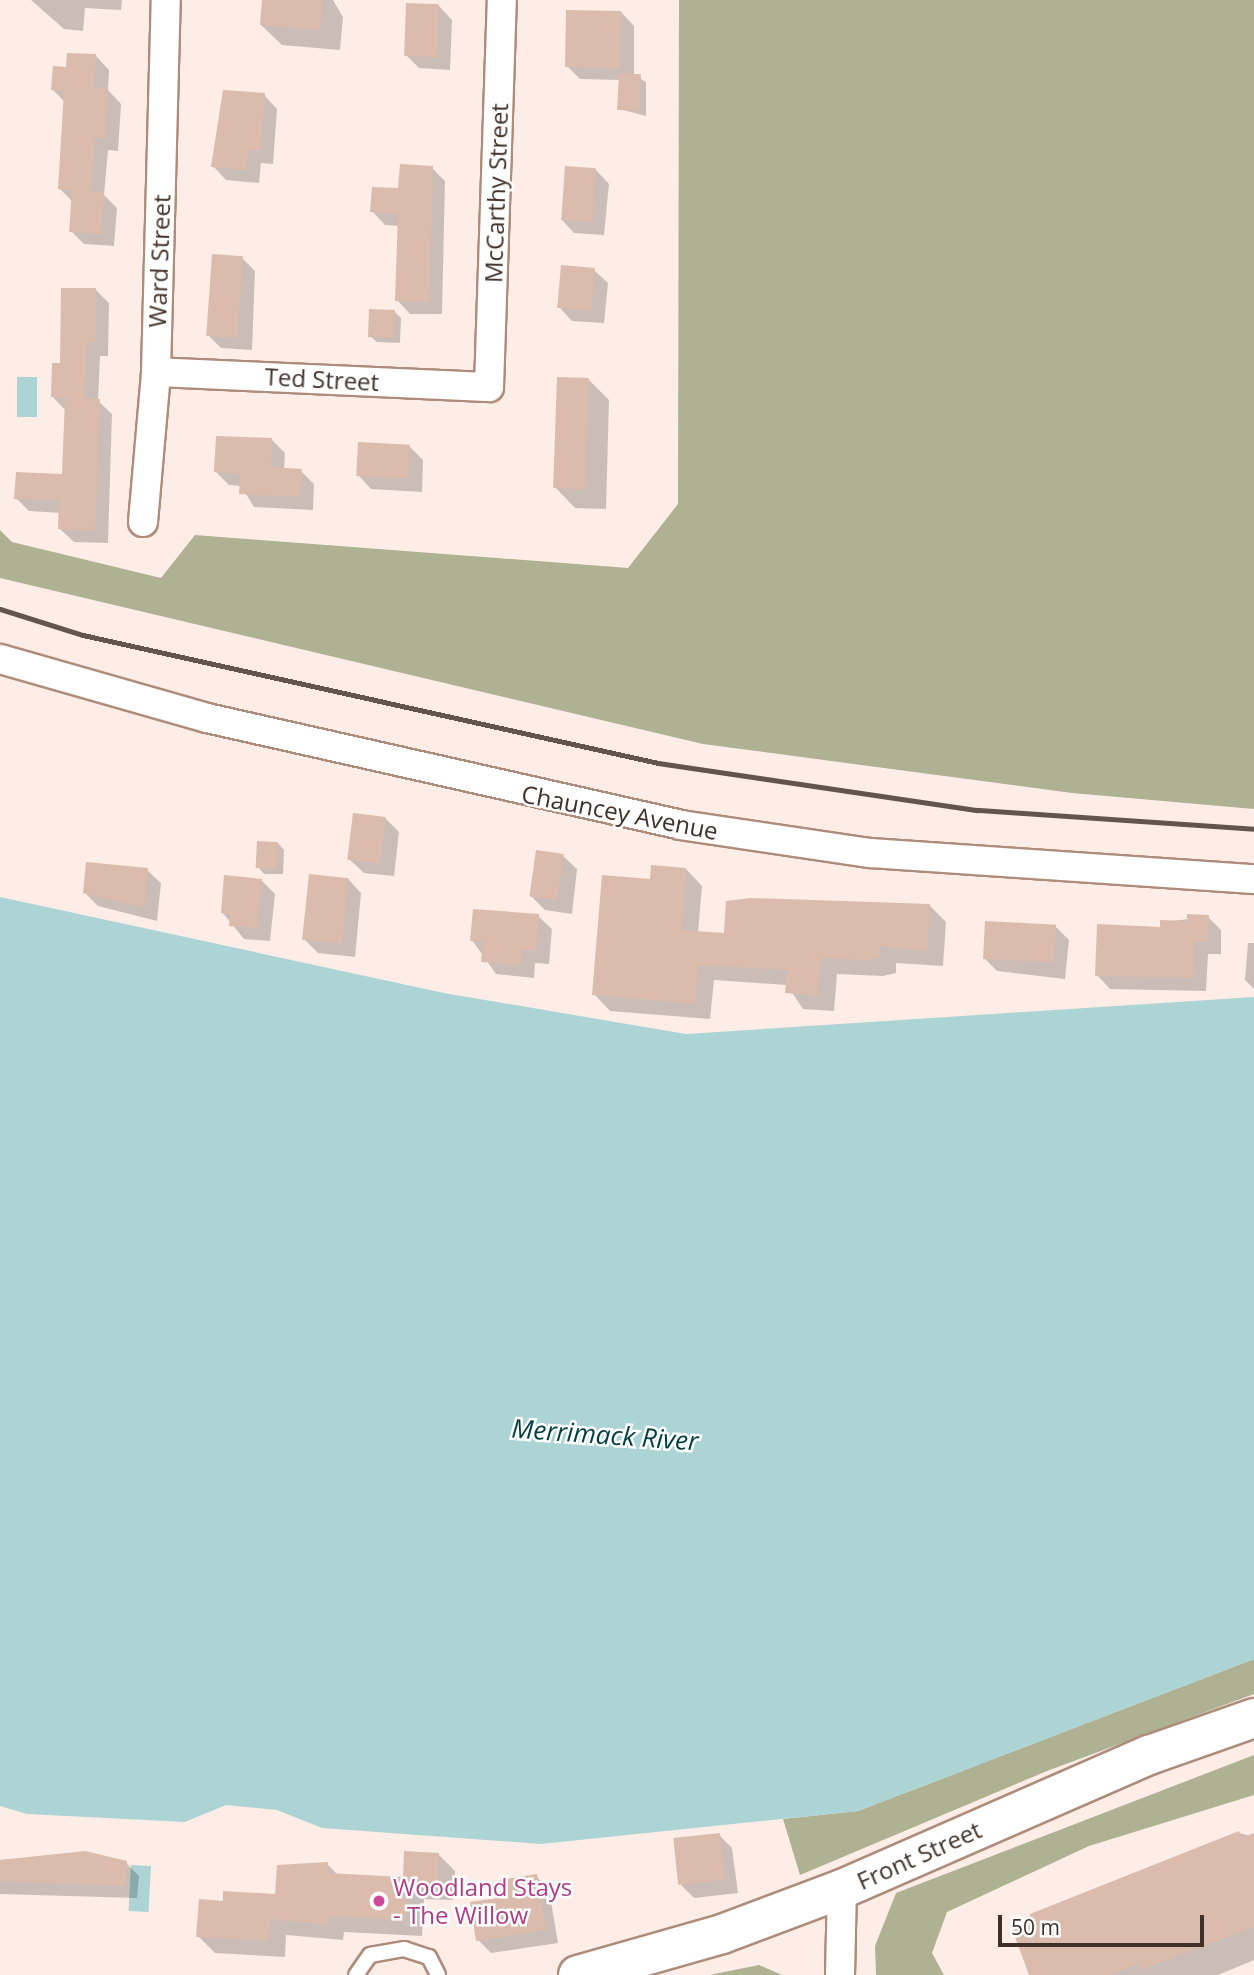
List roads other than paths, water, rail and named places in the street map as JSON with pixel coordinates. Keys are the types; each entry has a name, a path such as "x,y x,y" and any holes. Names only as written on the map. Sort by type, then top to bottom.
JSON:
{"main road":[{"name":"Front Street","path":"578,1975 722,1934 842,1889 1149,1755 1254,1718"}],"street":[{"name":"Ward Street","path":"143,522 156,372 166,0"},
{"name":"McCarthy Street","path":"489,387 502,0"},
{"name":"Ted Street","path":"156,372 489,387"},
{"name":"Chauncey Avenue","path":"0,659 207,718 680,825 870,853 1254,879"},
{"path":"840,1975 842,1889"}],"lane":[{"path":"356,1975 370,1955 404,1949 429,1956 438,1975"}],"water":[{"path":"17,377 37,377 37,417 17,417"},
{"name":"Merrimack River","path":"0,897 444,993 686,1034 1254,997 1254,1659 858,1811 541,1844 322,1828 277,1810 226,1805 185,1822 27,1814 0,1806"},
{"path":"131,1865 151,1866 149,1912 129,1911"}],"railway":[{"path":"0,609 83,635 658,763 978,810 1254,829"}],"place":[{"name":"Woodland Stays - The Willow","path":"379,1901"}]}
